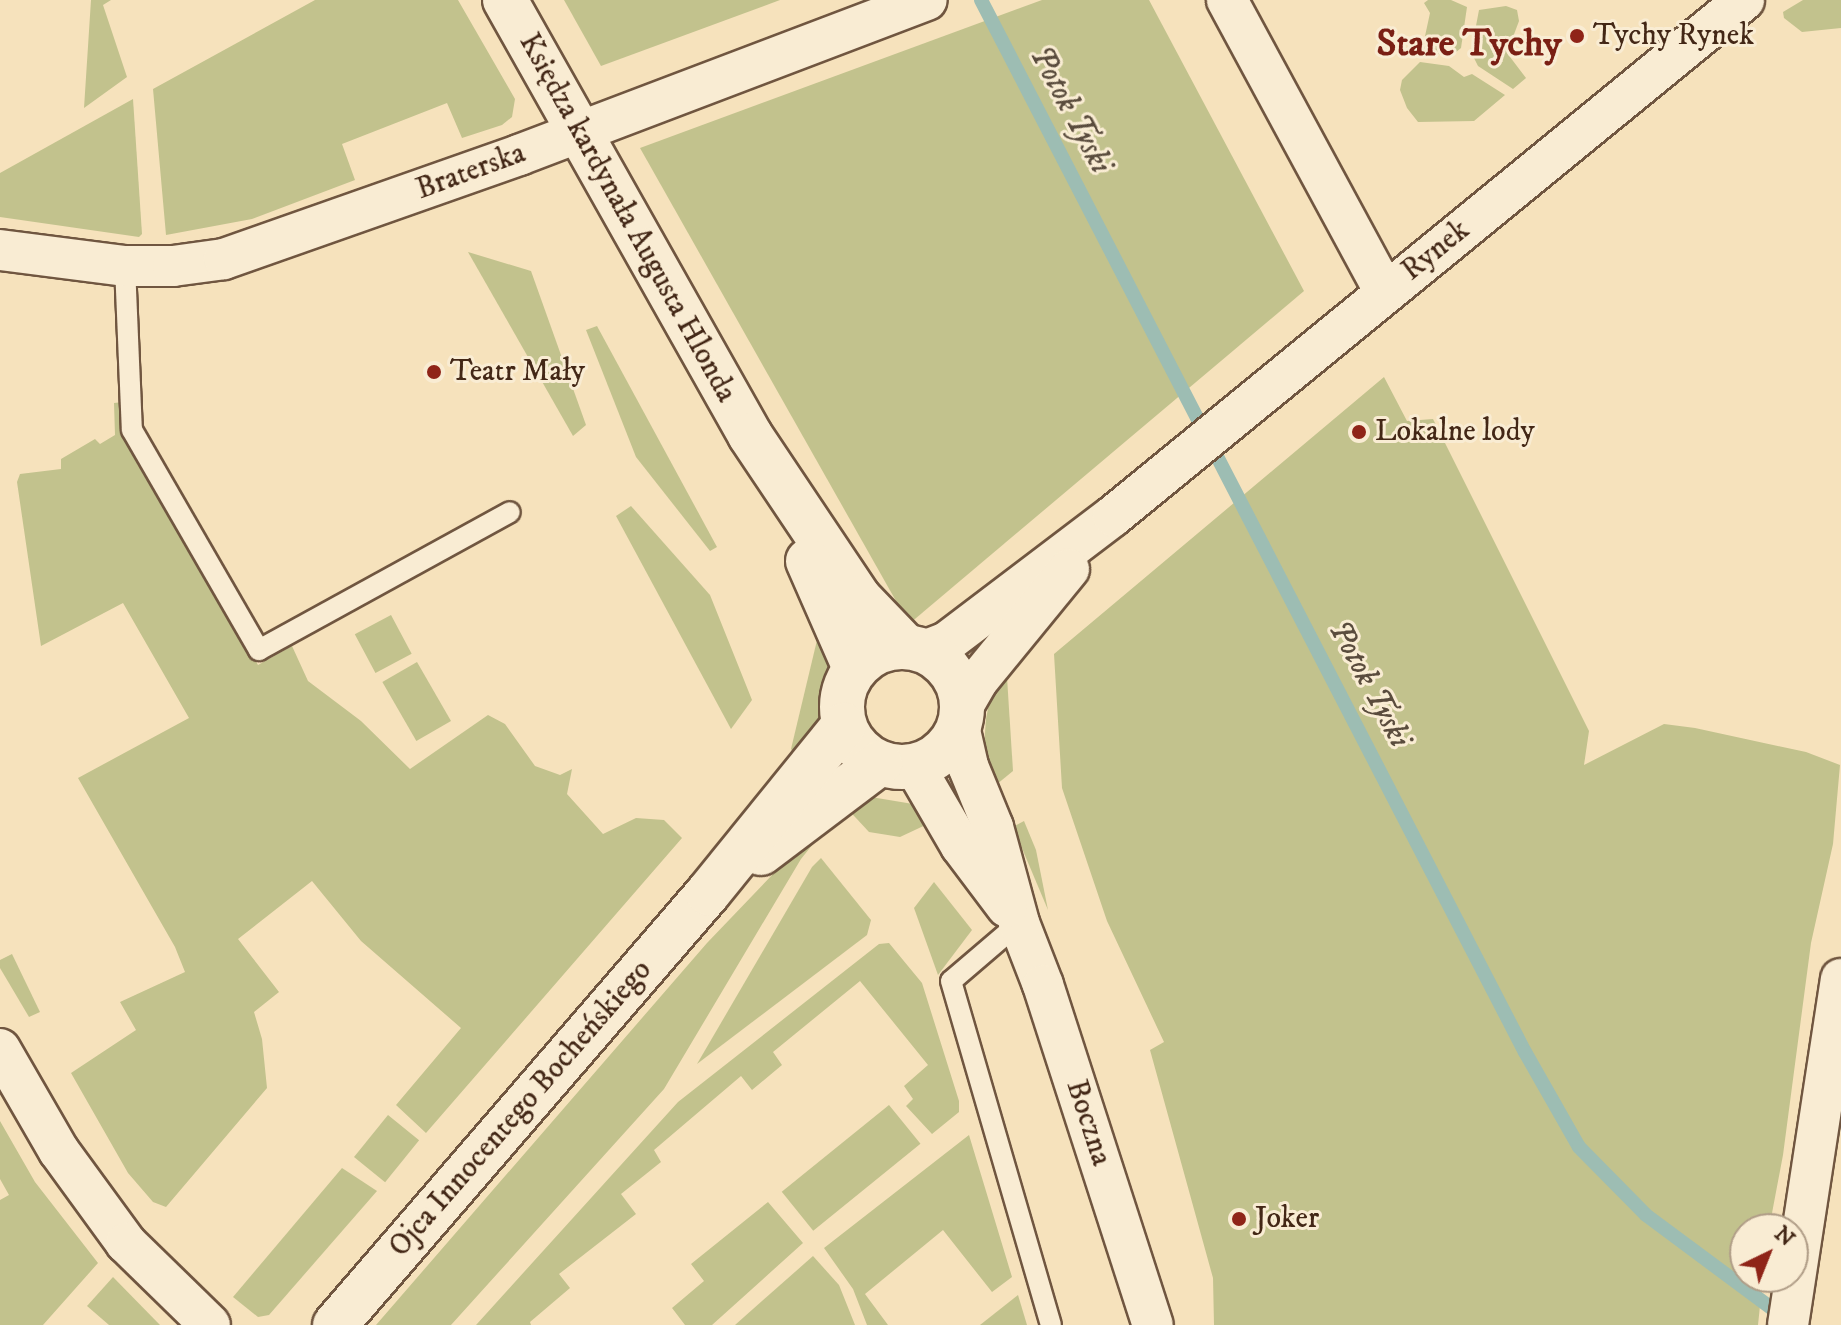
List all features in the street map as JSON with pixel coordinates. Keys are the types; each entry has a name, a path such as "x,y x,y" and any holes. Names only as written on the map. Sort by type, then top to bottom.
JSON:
{"street":[{"name":"Księdza kardynała Augusta Hlonda","path":"505,0 577,133 750,435 859,598 915,649"},
{"name":"Rynek","path":"1227,0 1385,292 1744,0"},
{"name":"Braterska","path":"0,250 125,266 173,266 224,259 322,227 923,2"},
{"path":"1113,516 979,679 938,755 897,765 864,755 844,725 841,704 845,685 855,668 871,655 947,642 1113,516 1385,292"},
{"name":"Księdza kardynała Augusta Hlonda","path":"750,435 855,668"},
{"path":"915,649 940,660 952,673 960,690 960,717"},
{"name":"Boczna","path":"960,717 968,766 993,827 1019,923 1043,985 1153,1325"},
{"name":"Ojca Innocentego Bocheńskiego","path":"335,1325 708,893 844,725"},
{"name":"Boczna","path":"897,765 1019,923"},
{"name":"Ojca Innocentego Bocheńskiego","path":"708,893 897,765"},
{"path":"1804,1213 1841,979"},
{"path":"0,1049 59,1151 126,1243 210,1325"},
{"path":"1788,1325 1792,1293"}],"lane":[{"path":"125,266 132,430 259,650 510,512"},
{"path":"1019,923 951,981 1051,1325"}],"green space":[{"path":"91,0 111,0 103,5 127,77 84,108"},
{"path":"315,0 458,0 515,99 512,117 502,125 462,138 447,103 342,144 355,180 252,219 166,235 153,89"},
{"path":"564,0 780,0 601,66"},
{"path":"1042,0 1149,0 1304,291 909,624 640,148"},
{"path":"1428,0 1451,0 1467,7 1461,48 1450,57 1422,50 1430,13 1424,3"},
{"path":"1803,0 1841,0 1841,28 1802,32 1784,18 1783,12"},
{"path":"1506,6 1517,10 1519,21 1507,53 1526,78 1513,89 1478,66 1471,52 1479,10"},
{"path":"1420,62 1449,66 1464,77 1472,74 1505,95 1474,121 1418,122 1407,108 1400,90 1402,80"},
{"path":"133,99 142,234 139,237 0,217 0,173"},
{"path":"468,252 531,271 586,425 573,436"},
{"path":"597,326 717,547 710,551 636,457 586,330"},
{"path":"1384,377 1407,421 1433,419 1589,731 1584,765 1664,724 1806,752 1840,765 1833,844 1811,943 1783,1155 1772,1213 1729,1213 1729,1293 1761,1293 1758,1325 1214,1325 1213,1278 1150,1050 1164,1042 1107,921 1062,788 1054,654"},
{"path":"123,402 124,435 258,665 292,646 308,681 361,721 410,769 488,715 505,724 535,766 560,775 572,769 567,794 603,834 636,818 664,820 682,838 426,1133 396,1105 461,1028 361,941 312,881 238,939 279,992 254,1012 262,1039 267,1088 166,1207 153,1202 128,1173 71,1073 136,1030 120,1002 185,972 175,947 78,778 189,718 123,603 41,646 17,482 20,474 61,469 61,459 95,439 100,444 115,435 114,403"},
{"path":"631,506 710,595 752,700 731,729 616,516"},
{"path":"391,615 412,654 375,673 355,634"},
{"path":"818,636 829,645 832,685 827,714 799,759 791,749"},
{"path":"417,662 451,721 416,741 382,682"},
{"path":"1006,662 1013,771 991,789 983,760 986,719 993,682"},
{"path":"865,796 913,804 932,822 900,837 869,832 843,804"},
{"path":"1024,821 1036,850 1048,910 1013,827"},
{"path":"821,824 825,829 801,859 664,1089 451,1325 376,1325 707,943"},
{"path":"821,858 871,920 867,935 697,1064 812,867"},
{"path":"934,882 972,930 938,975 914,908"},
{"path":"889,943 922,983 959,1101 959,1112 932,1134 906,1106 913,1099 904,1086 928,1065 860,981 773,1052 782,1065 752,1090 741,1076 654,1150 661,1162 621,1194 636,1214 559,1274 570,1288 530,1322 531,1325 476,1325 678,1102 879,944"},
{"path":"12,954 40,1012 29,1017 0,968 0,960"},
{"path":"889,1105 920,1144 813,1231 782,1192"},
{"path":"388,1115 419,1140 385,1182 354,1157"},
{"path":"0,1121 35,1182 98,1263 43,1325 0,1325 0,1200 9,1195 0,1179"},
{"path":"969,1135 1012,1277 992,1292 943,1230 865,1294 888,1325 867,1325 853,1289 824,1248"},
{"path":"342,1168 377,1191 269,1315 258,1317 233,1297"},
{"path":"768,1202 803,1243 712,1325 685,1325 672,1308 704,1281 691,1264"},
{"path":"813,1256 839,1285 855,1325 735,1325"},
{"path":"113,1277 160,1325 109,1325 87,1306"},
{"path":"1018,1295 1027,1325 980,1325"}],"waterway":[{"name":"Potok Tyski","path":"981,0 1525,1052 1579,1147 1646,1215 1786,1319"}],"place":[{"name":"Tychy Rynek","path":"1577,36"},
{"name":"Teatr Mały","path":"434,372"},
{"name":"Lokalne lody","path":"1359,432"},
{"name":"Joker","path":"1239,1219"}],"district":[{"name":"Stare Tychy","path":"1469,45"}]}
